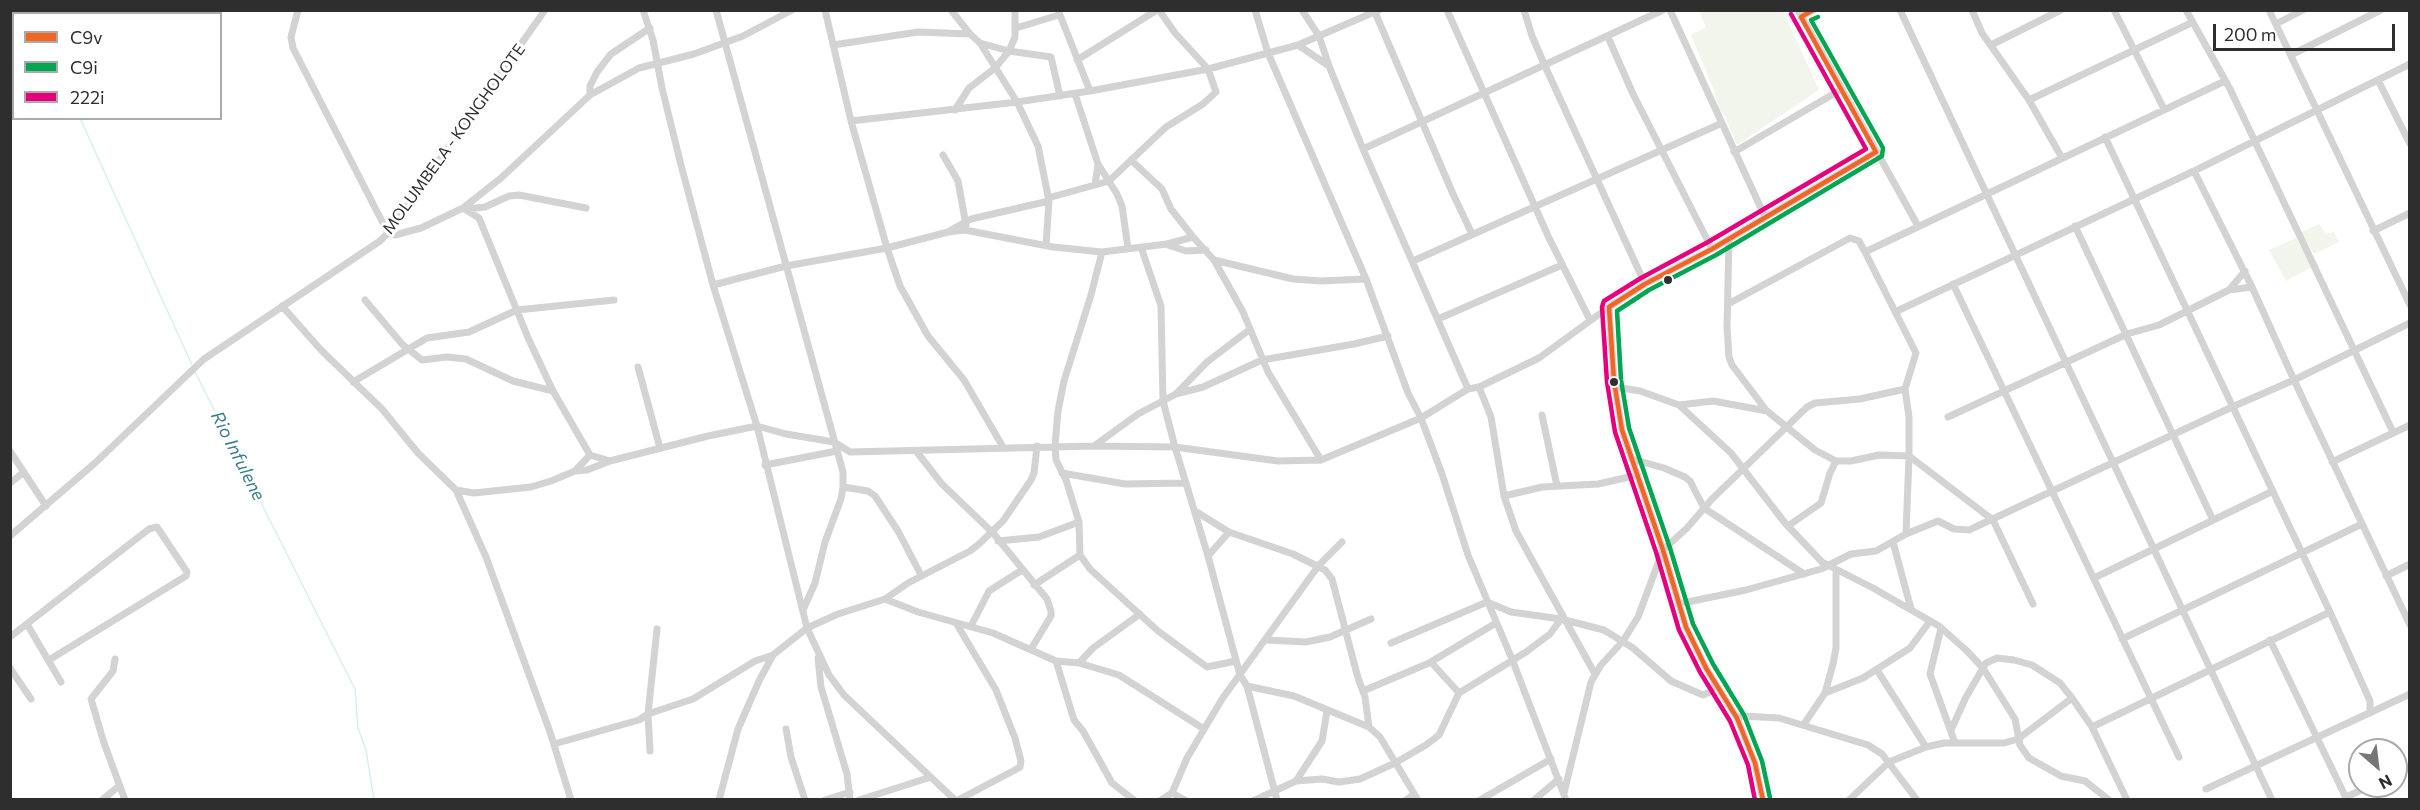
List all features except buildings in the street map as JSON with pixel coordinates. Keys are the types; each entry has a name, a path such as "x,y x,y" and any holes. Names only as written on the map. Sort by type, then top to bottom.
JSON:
{"street":[{"path":"298,10 291,37 293,48 388,232 395,235 406,233 465,209 479,208 509,196 519,195 586,208"},
{"name":"MOLUMBELA - KONGHOLOTE","path":"45,506 102,456 204,359 370,249 388,232 545,10"},
{"path":"643,10 650,28 662,88 713,285 757,426 807,628 829,675 844,695 957,800 1020,767 1021,761 1015,738 996,690 956,623"},
{"path":"716,10 841,461 843,487 825,542 815,583 804,610"},
{"path":"465,209 590,95 639,68 694,54 724,43 763,28 792,10"},
{"path":"825,10 851,121 887,248 909,305 927,336 964,380 1003,447"},
{"path":"951,10 980,43 1017,102 1038,146 1048,199 1046,245"},
{"path":"955,110 969,88 995,68 1009,51 1015,37 1015,10"},
{"path":"948,232 966,220 1109,181 1174,121 1214,96 1216,92 1208,69 1174,33 1158,10 1077,60"},
{"path":"1255,10 1268,53 1366,279 1408,393 1421,418 1468,555 1512,659 1565,796"},
{"path":"1302,10 1319,36 1363,149 1468,389"},
{"path":"1447,10 1534,206 1590,320"},
{"path":"1524,10 1545,66 1645,284"},
{"path":"1363,149 1664,10"},
{"path":"1670,10 1720,124 1765,217"},
{"path":"1814,10 1800,14 1918,226"},
{"path":"1900,10 2064,363 2272,800"},
{"path":"1972,10 1982,33 2029,100 2062,158"},
{"path":"1991,45 2044,14 2061,10"},
{"path":"2114,10 2164,108"},
{"path":"2186,10 2255,141 2393,432"},
{"path":"2270,10 2409,305"},
{"path":"2276,24 2303,10"},
{"path":"2291,55 2381,10"},
{"path":"851,121 1075,94 1208,69 1298,45 1376,11 1462,216 1472,234"},
{"path":"1016,28 1058,13 1090,91"},
{"path":"2029,100 2191,22"},
{"path":"590,95 590,86 597,72 611,54 650,28"},
{"path":"833,45 918,32 970,34"},
{"path":"1608,37 1712,249"},
{"path":"980,43 1009,51 1051,57 1060,96"},
{"path":"1298,45 1329,66"},
{"path":"1895,312 2194,171 2409,64"},
{"path":"2378,80 2409,144"},
{"path":"1865,252 2225,81"},
{"path":"1734,152 1842,89"},
{"path":"1075,94 1098,164 1122,206 1128,248"},
{"path":"1413,261 1720,124"},
{"path":"2105,137 2330,612 2370,701 2370,712"},
{"path":"456,490 474,493 531,487 610,461 757,426 786,434 834,442 850,452 1036,446 1175,447 1278,461 1321,460 1421,418 1468,389 1479,387 1539,358 1590,320 1645,284 1712,249 1876,152"},
{"path":"944,154 958,181 966,220 965,230"},
{"path":"1131,160 1162,189 1171,209 1214,260 1243,312 1262,360 1321,460"},
{"path":"1095,185 1098,164"},
{"path":"2194,171 2253,287 2294,381 2409,625"},
{"path":"479,196 479,218 553,391 590,455 610,461"},
{"path":"465,209 479,218"},
{"path":"2373,231 2409,213"},
{"path":"2075,226 2213,520"},
{"path":"713,285 786,266 887,248 948,232 965,230 1046,245 1102,252 1167,244 1193,237"},
{"path":"1728,304 1850,238 1859,241 1916,353 1905,389 1909,417 1906,534"},
{"path":"1729,239 1729,357 1732,365 1767,411 1815,450 1836,461 1851,461 1879,455 1909,456 1993,520 2033,604"},
{"path":"1167,244 1186,251 1206,250"},
{"path":"1142,246 1161,306 1163,400 1277,800"},
{"path":"1102,252 1064,381 1055,446 1056,460 1078,522 1080,555 1090,569 1140,614 1207,667 1236,661"},
{"path":"1214,260 1293,279 1320,281 1366,279"},
{"path":"1438,319 1562,265"},
{"path":"2229,290 2245,271"},
{"path":"1953,284 2006,391 2178,757"},
{"path":"1948,417 2127,334 2159,325 2229,290 2253,287"},
{"path":"365,300 402,344 422,360 447,357 466,359 513,381 553,391"},
{"path":"353,382 427,338 469,332 517,310 614,300"},
{"path":"282,306 382,410 418,453 456,490 486,557 554,744 571,800"},
{"path":"1610,307 1615,387 1622,430 1663,550 1678,604 1697,651 1737,718 1755,764 1762,800"},
{"path":"1678,604 1746,590 1804,574 1828,566 1851,554 1876,551 1906,534 1938,521 1961,531 1969,530 2232,407 2294,381 2409,323"},
{"path":"1176,394 1207,362 1249,330"},
{"path":"1094,446 1138,414 1163,400 1203,387 1262,360 1388,336"},
{"path":"638,367 660,448"},
{"path":"1479,387 1491,417 1504,496 1516,531 1562,620 1595,674"},
{"path":"1615,387 1640,392 1679,405 1715,437 1744,469 1788,526 1828,566 1911,609 1941,628 1983,668 2015,718 2020,745 2029,758 2061,776 2085,781 2109,800"},
{"path":"1565,796 1587,698 1595,674 1623,640 1638,617 1663,550 1795,417 1815,403 1860,399 1905,389"},
{"path":"1679,405 1713,401 1767,411"},
{"path":"1542,415 1557,486"},
{"path":"2332,462 2409,425"},
{"path":"554,744 639,720 648,714 704,694 755,661 773,655 807,628 838,614 885,599 921,575 970,551 993,533 1031,480 1034,473 1036,446"},
{"path":"10,451 45,506 10,536"},
{"path":"765,465 837,451"},
{"path":"916,451 942,484 993,533 1047,599 1052,611 1031,649"},
{"path":"576,471 590,455"},
{"path":"1632,459 1685,477 1690,481 1704,508 1804,574"},
{"path":"1788,526 1821,503 1830,472 1836,461"},
{"path":"10,483 24,472"},
{"path":"1062,472 1125,484 1185,483"},
{"path":"1504,496 1557,486 1598,484 1638,475"},
{"path":"843,487 868,491 875,496 898,531 921,575"},
{"path":"2094,578 2273,491"},
{"path":"1195,511 1229,532 1319,565 1332,579 1363,691 1369,727"},
{"path":"998,541 1039,537 1078,522"},
{"path":"2122,639 2361,524"},
{"path":"10,637 153,527 157,527 187,572 186,576 49,660"},
{"path":"1208,556 1229,532"},
{"path":"1161,800 1172,793 1204,729 1240,675 1319,565 1342,542"},
{"path":"1893,542 1911,609"},
{"path":"1034,585 1080,555"},
{"path":"2386,576 2409,564"},
{"path":"971,626 989,591 1022,570"},
{"path":"1804,724 1825,693 1836,648 1836,570"},
{"path":"885,599 902,607 971,626 1056,660 1079,663 1119,675 1204,729"},
{"path":"1391,643 1487,602 1511,612 1562,620 1604,630 1623,640 1671,681 1695,692 1707,695 1716,684"},
{"path":"2092,727 2330,612"},
{"path":"1079,663 1093,648 1140,614"},
{"path":"1267,639 1306,642 1346,631 1371,619"},
{"path":"1255,800 1296,781 1322,779 1344,782 1367,776 1395,763 1434,740 1459,693 1550,634 1562,620"},
{"path":"1825,693 1863,678 1910,648 1930,621"},
{"path":"1363,691 1431,662 1496,623"},
{"path":"27,624 61,682"},
{"path":"1941,628 1930,674 1955,743"},
{"path":"650,751 648,714 657,629"},
{"path":"2270,640 2347,798"},
{"path":"817,652 820,678 847,774 850,796 825,800"},
{"path":"719,799 738,729 773,655"},
{"path":"115,659 113,671 91,699 125,800"},
{"path":"1951,730 1965,697 1991,659 2014,660 2032,665 2060,683 2072,698 2092,727 2127,800"},
{"path":"1056,660 1074,720 1083,731 1109,780 1134,800"},
{"path":"1431,662 1459,693"},
{"path":"10,668 31,699"},
{"path":"1877,670 1926,747"},
{"path":"820,678 829,675"},
{"path":"1246,686 1284,692 1369,727 1380,737 1416,797 1406,800"},
{"path":"2206,789 2409,694"},
{"path":"1849,800 1889,762 1926,747 1955,743 1995,744 2018,739 2072,698"},
{"path":"2370,701 2381,708"},
{"path":"1296,781 1322,741 1327,711"},
{"path":"1737,718 1758,716 1804,724 1868,745 1882,754 1917,800"},
{"path":"786,729 791,757 805,800"},
{"path":"1480,800 1551,759"},
{"path":"859,800 931,777"},
{"path":"1534,800 1559,779"},
{"path":"102,800 120,786"},
{"path":"1172,793 1185,800"}],"shaded area":[{"path":"1699,11 1783,11 1819,90 1737,145 1725,116 1719,109 1714,90 1691,35 1706,27"},
{"path":"2319,224 2326,234 2334,232 2339,242 2314,254 2301,232"},
{"path":"2296,238 2312,267 2286,281 2269,250"}],"waterway":[{"name":"Rio Infulene","path":"81,120 192,365"},
{"name":"Rio Infulene","path":"195,372 355,689 358,728 366,750 374,800"}],"transit line":[{"name":"C9v","path":"1763,800 1755,763 1737,718 1706,668 1686,627 1663,550 1622,430 1614,381 1609,307 1645,284 1712,249 1876,152 1801,17 1813,10"},
{"name":"222i","path":"1755,800 1748,765 1730,721 1700,672 1679,630 1656,552 1615,432 1607,382 1602,307 1604,301 1641,278 1708,242 1866,149 1791,14"},
{"name":"C9i","path":"1770,798 1762,761 1744,715 1713,664 1693,624 1629,428 1621,380 1617,311 1649,290 1716,255 1882,156 1883,148 1811,20 1818,17"}]}
